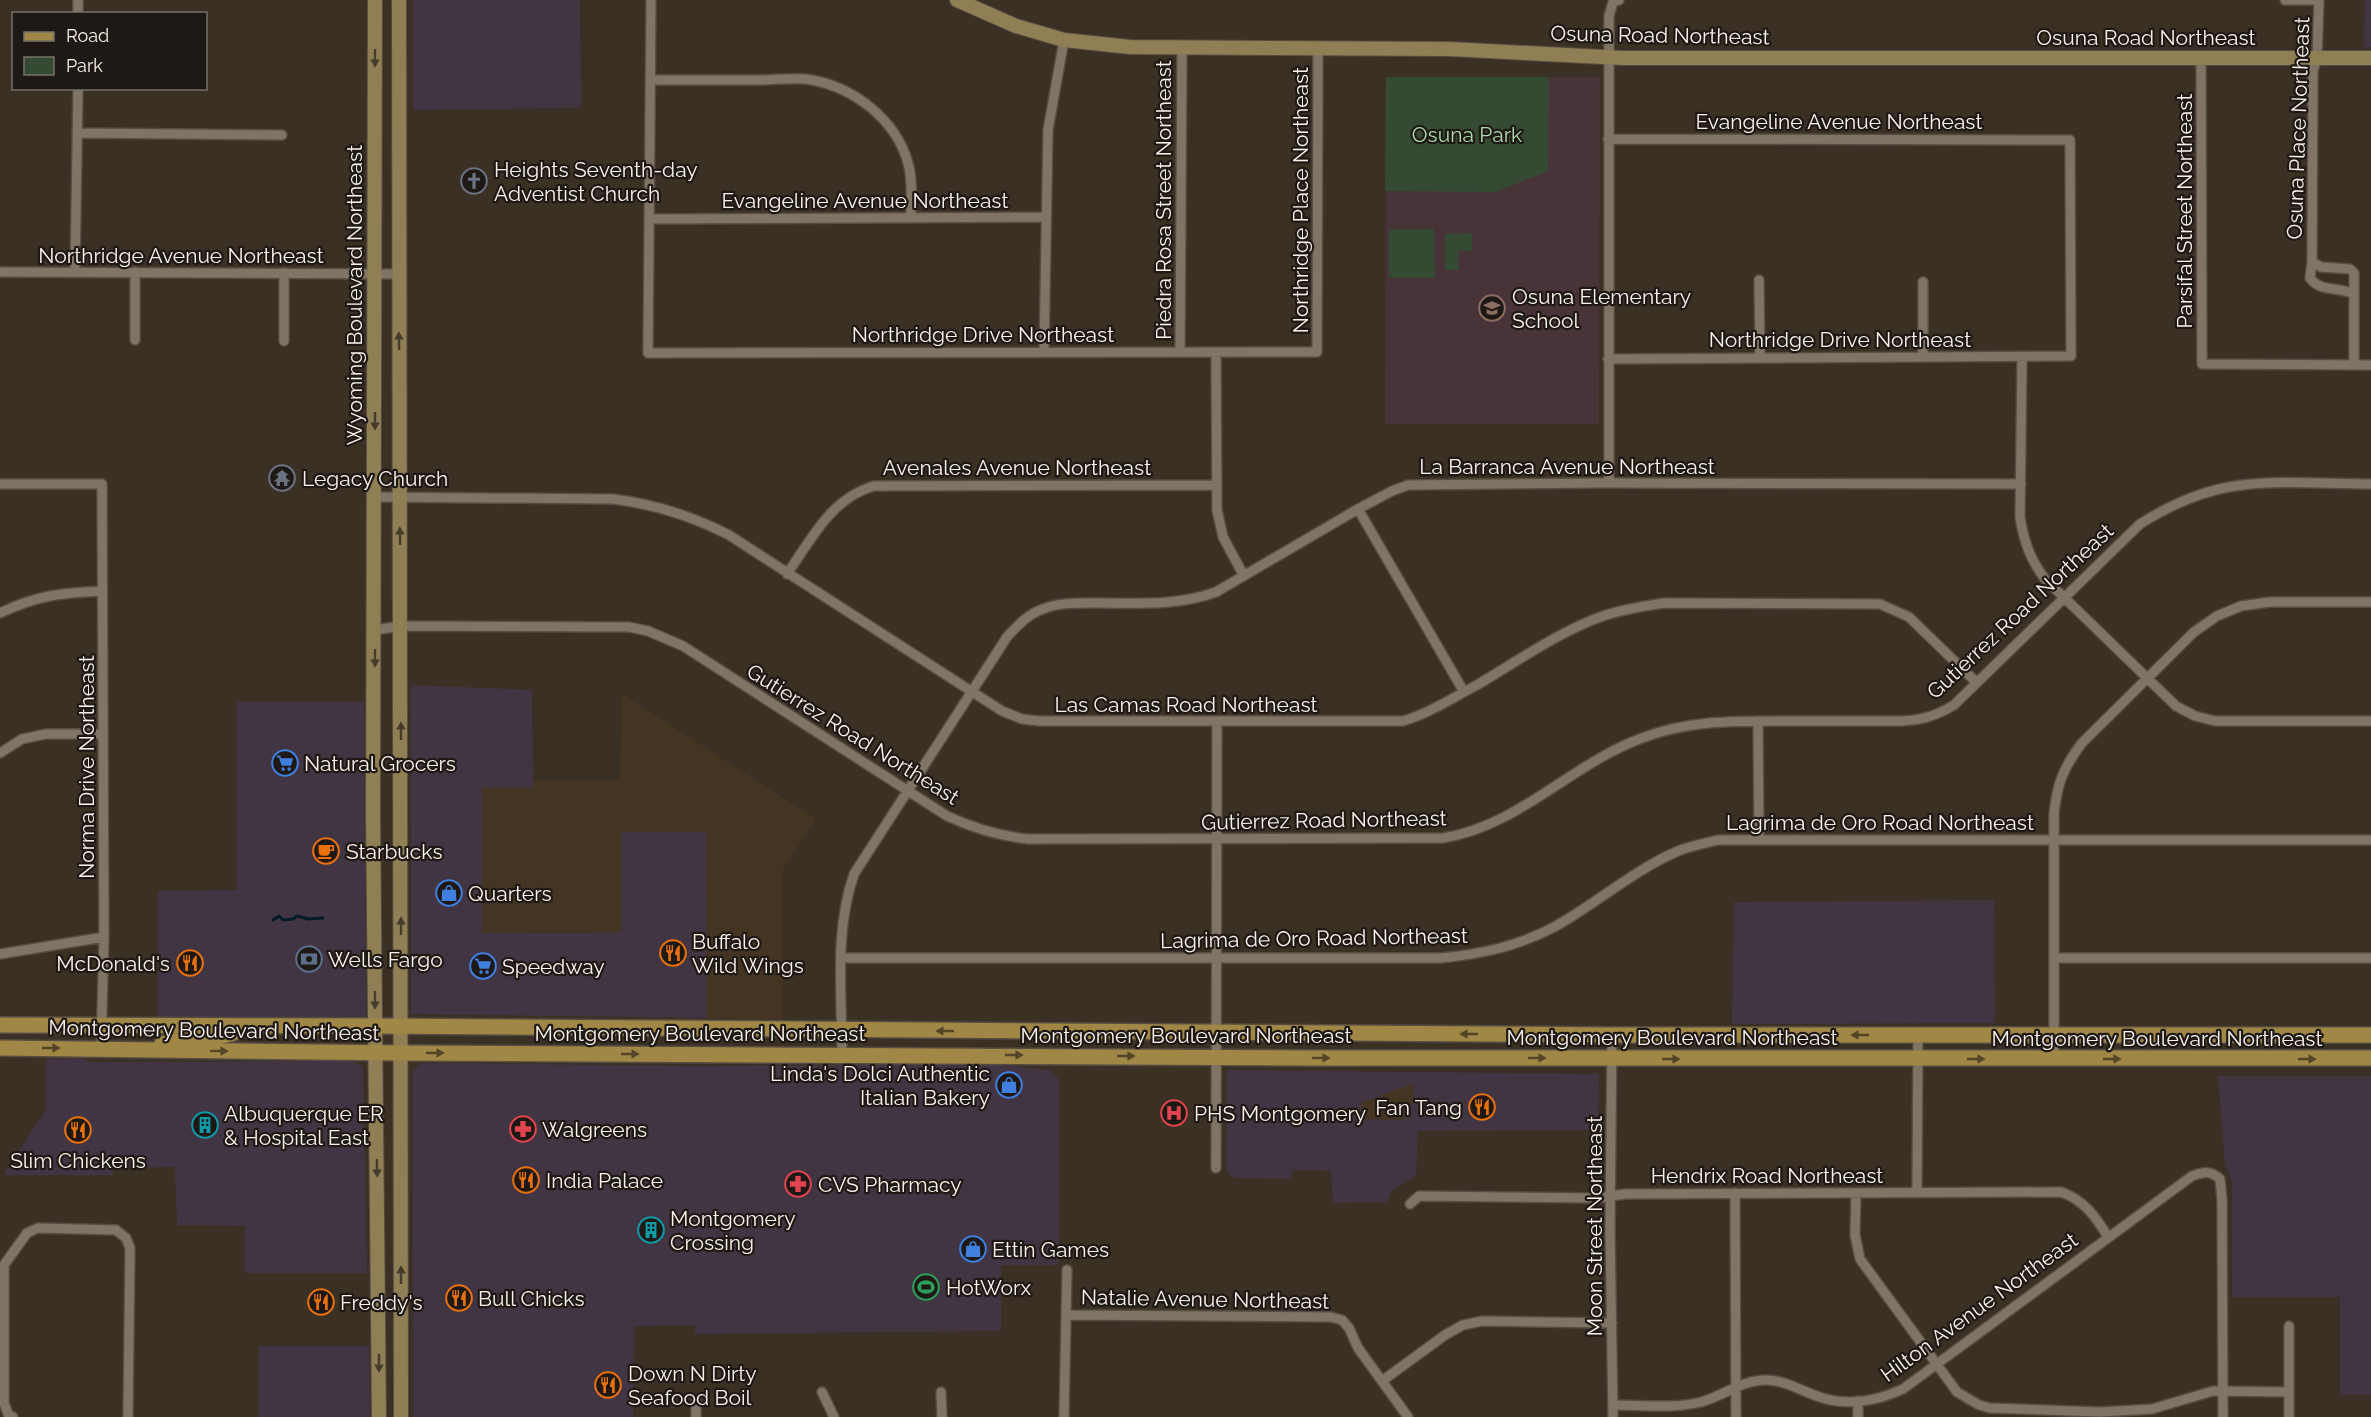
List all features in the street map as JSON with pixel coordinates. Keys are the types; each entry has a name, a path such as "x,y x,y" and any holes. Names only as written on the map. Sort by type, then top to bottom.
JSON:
{"main road":[{"name":"Wyoming Boulevard Northeast","path":"375,0 375,1053 379,1417"},
{"path":"399,0 400,1417"},
{"name":"Osuna Road Northeast","path":"957,0 1016,26 1064,40 1130,47 1449,49 1609,58 2371,58"},
{"name":"Montgomery Boulevard Northeast","path":"0,1025 1612,1035 2371,1035"},
{"path":"139,1050 189,1038 222,1038 249,1026"},
{"name":"Montgomery Boulevard Northeast","path":"0,1048 375,1053 1612,1059 2371,1059"}],"street":[{"path":"649,219 651,0"},
{"path":"1609,483 1610,9 1613,2 1619,0"},
{"name":"Osuna Place Northeast","path":"2285,0 2319,0 2317,57 2313,71 2312,262 2327,268 2350,269 2354,273 2354,365"},
{"path":"1044,352 1048,130 1064,40"},
{"name":"Piedra Rosa Street Northeast","path":"1180,352 1182,48"},
{"name":"Northridge Place Northeast","path":"1317,352 1318,48"},
{"name":"Parsifal Street Northeast","path":"2201,58 2202,364 2354,365"},
{"path":"650,80 811,80 838,88 858,98 876,112 890,128 908,163 911,183 911,218"},
{"path":"75,272 78,90"},
{"path":"77,133 282,135"},
{"name":"Evangeline Avenue Northeast","path":"1608,139 2070,140 2071,356"},
{"name":"Evangeline Avenue Northeast","path":"649,219 1046,217"},
{"name":"Northridge Drive Northeast","path":"649,219 648,353 1317,352"},
{"path":"2312,262 2310,278 2315,285 2322,289 2341,289 2354,294"},
{"name":"Northridge Avenue Northeast","path":"0,272 398,274"},
{"path":"135,272 135,340"},
{"path":"284,273 284,341"},
{"path":"1759,280 1760,357"},
{"path":"1923,282 1923,357"},
{"path":"1216,352 1216,510 1223,537 1244,576"},
{"name":"Northridge Drive Northeast","path":"1608,359 2071,356"},
{"path":"2022,357 2020,517 2024,543 2033,563 2063,597 2176,706 2205,719 2226,721 2371,720"},
{"path":"2354,365 2371,365"},
{"name":"Norma Drive Northeast","path":"0,484 102,484 104,937 101,1049"},
{"name":"La Barranca Avenue Northeast","path":"842,1054 841,924 846,897 854,874 1007,637 1020,622 1042,609 1071,603 1179,602 1216,592 1358,508 1408,485 2021,484"},
{"name":"Gutierrez Road Northeast","path":"375,630 401,626 606,626 648,631 683,646 947,816 968,825 1011,837 1217,840 1425,839 1461,835 1480,830 1504,818 1601,757 1641,738 1682,726 1699,723 1758,721 1920,720 1936,716 1954,705 2140,524 2167,508 2194,496 2256,484 2371,484"},
{"name":"Avenales Avenue Northeast","path":"787,574 840,502 859,490 874,486 1216,485"},
{"name":"Las Camas Road Northeast","path":"375,496 587,497 642,502 710,525 1002,711 1039,721 1218,723 1403,721 1422,715 1577,627 1604,616 1634,608 1680,603 1880,604 1909,617 1976,682"},
{"path":"1358,508 1464,692"},
{"path":"0,613 44,596 102,591"},
{"path":"2054,1059 2056,790 2064,770 2082,743 2194,632 2217,616 2230,610 2270,602 2371,602"},
{"path":"1758,721 1759,839"},
{"path":"1216,1168 1218,723"},
{"path":"0,753 22,739 46,734 104,734"},
{"name":"Lagrima de Oro Road Northeast","path":"841,958 1441,958 1492,951 1517,944 1556,926 1679,850 1718,840 2371,840"},
{"path":"0,954 104,937"},
{"path":"2055,958 2371,958"},
{"name":"Moon Street Northeast","path":"1612,1035 1613,1417"},
{"path":"1917,1192 1918,1035"},
{"name":"Hilton Avenue Northeast","path":"1613,1405 1689,1404 1703,1401 1752,1381 1779,1381 1830,1400 1858,1401 1881,1398 1903,1389 2192,1176 2204,1172 2213,1172 2220,1179 2222,1200 2223,1391"},
{"name":"Hendrix Road Northeast","path":"1410,1204 1419,1196 1597,1198 1611,1195 1736,1193 2061,1192 2073,1196 2087,1207 2109,1237"},
{"path":"1736,1193 1736,1417"},
{"path":"1856,1193 1855,1235 1860,1259 1957,1392 1978,1405 2001,1410 2100,1415 2152,1409 2188,1400 2204,1393 2288,1392"},
{"path":"13,1417 8,1414 4,1403 4,1264 27,1233 38,1228 116,1230 126,1238 130,1248 128,1417"},
{"path":"1064,1417 1067,1270"},
{"name":"Natalie Avenue Northeast","path":"1067,1315 1331,1317 1342,1320 1349,1328 1358,1348 1382,1381"},
{"path":"1408,1417 1382,1381 1445,1335 1464,1325 1482,1322 1612,1323"},
{"path":"2289,1326 2289,1417"},
{"path":"2223,1391 2223,1417"},
{"path":"822,1392 834,1417"},
{"path":"941,1392 942,1417"},
{"path":"696,1401 696,1417"},
{"path":"1858,1401 1858,1417"},
{"path":"1978,1405 1979,1417"}],"shaded area":[{"path":"413,0 580,0 581,108 413,110"},
{"path":"2365,0 2371,0 2371,47 2364,47"},
{"name":"Osuna Elementary School","path":"1386,77 1600,77 1599,424 1385,424"},
{"path":"411,685 532,690 533,788 482,788 482,933 592,933 620,831 707,832 707,1018 411,1014"},
{"path":"622,694 816,819 783,869 783,1020 707,1018 706,832 621,832 621,932 482,933 482,788 533,788 533,780 620,780"},
{"path":"237,702 364,702 366,1017 158,1017 158,891 237,890"},
{"path":"1994,900 1995,1023 1732,1024 1734,902"},
{"path":"83,1058 91,1062 351,1061 363,1066 367,1273 245,1273 245,1226 177,1225 175,1167 113,1168 112,1175 3,1175 46,1110 46,1059"},
{"path":"421,1063 697,1066 987,1064 1050,1070 1059,1080 1059,1262 1057,1265 1001,1265 1001,1331 695,1334 695,1325 634,1326 633,1417 413,1417 413,1070"},
{"path":"1227,1070 1599,1074 1598,1130 1418,1131 1416,1176 1392,1190 1387,1202 1333,1203 1331,1171 1292,1170 1291,1179 1235,1178 1226,1171"},
{"path":"2218,1076 2371,1076 2371,1395 2340,1395 2340,1297 2232,1297 2232,1182 2225,1164"},
{"path":"1414,1083 1413,1105 1404,1106 1404,1120 1361,1119 1361,1103"},
{"path":"259,1346 369,1346 370,1417 259,1417"}],"green space":[{"name":"Osuna Park","path":"1386,77 1549,77 1548,171 1495,192 1385,191"},
{"path":"1389,229 1434,229 1435,278 1389,278"},
{"path":"1472,233 1472,251 1458,251 1459,270 1445,270 1445,234"}],"waterway":[{"path":"273,920 279,916 283,920 297,916 308,919 323,918"}],"place":[{"name":"Heights Seventh-day Adventist Church","path":"474,181"},
{"name":"Osuna Elementary School","path":"1492,308"},
{"name":"Legacy Church","path":"282,478"},
{"name":"Natural Grocers","path":"285,763"},
{"name":"Starbucks","path":"326,851"},
{"name":"Quarters","path":"449,893"},
{"name":"Buffalo Wild Wings","path":"673,953"},
{"name":"Wells Fargo","path":"309,959"},
{"name":"McDonald's","path":"190,963"},
{"name":"Speedway","path":"483,966"},
{"name":"Linda's Dolci Authentic Italian Bakery","path":"1009,1085"},
{"name":"Fan Tang","path":"1482,1107"},
{"name":"PHS Montgomery","path":"1174,1113"},
{"name":"Albuquerque ER & Hospital East","path":"205,1125"},
{"name":"Walgreens","path":"523,1129"},
{"name":"Slim Chickens","path":"78,1130"},
{"name":"India Palace","path":"526,1180"},
{"name":"CVS Pharmacy","path":"798,1184"},
{"name":"Montgomery Crossing","path":"651,1230"},
{"name":"Ettin Games","path":"973,1249"},
{"name":"HotWorx","path":"926,1287"},
{"name":"Bull Chicks","path":"459,1298"},
{"name":"Freddy's","path":"321,1302"},
{"name":"Down N Dirty Seafood Boil","path":"608,1385"}]}
